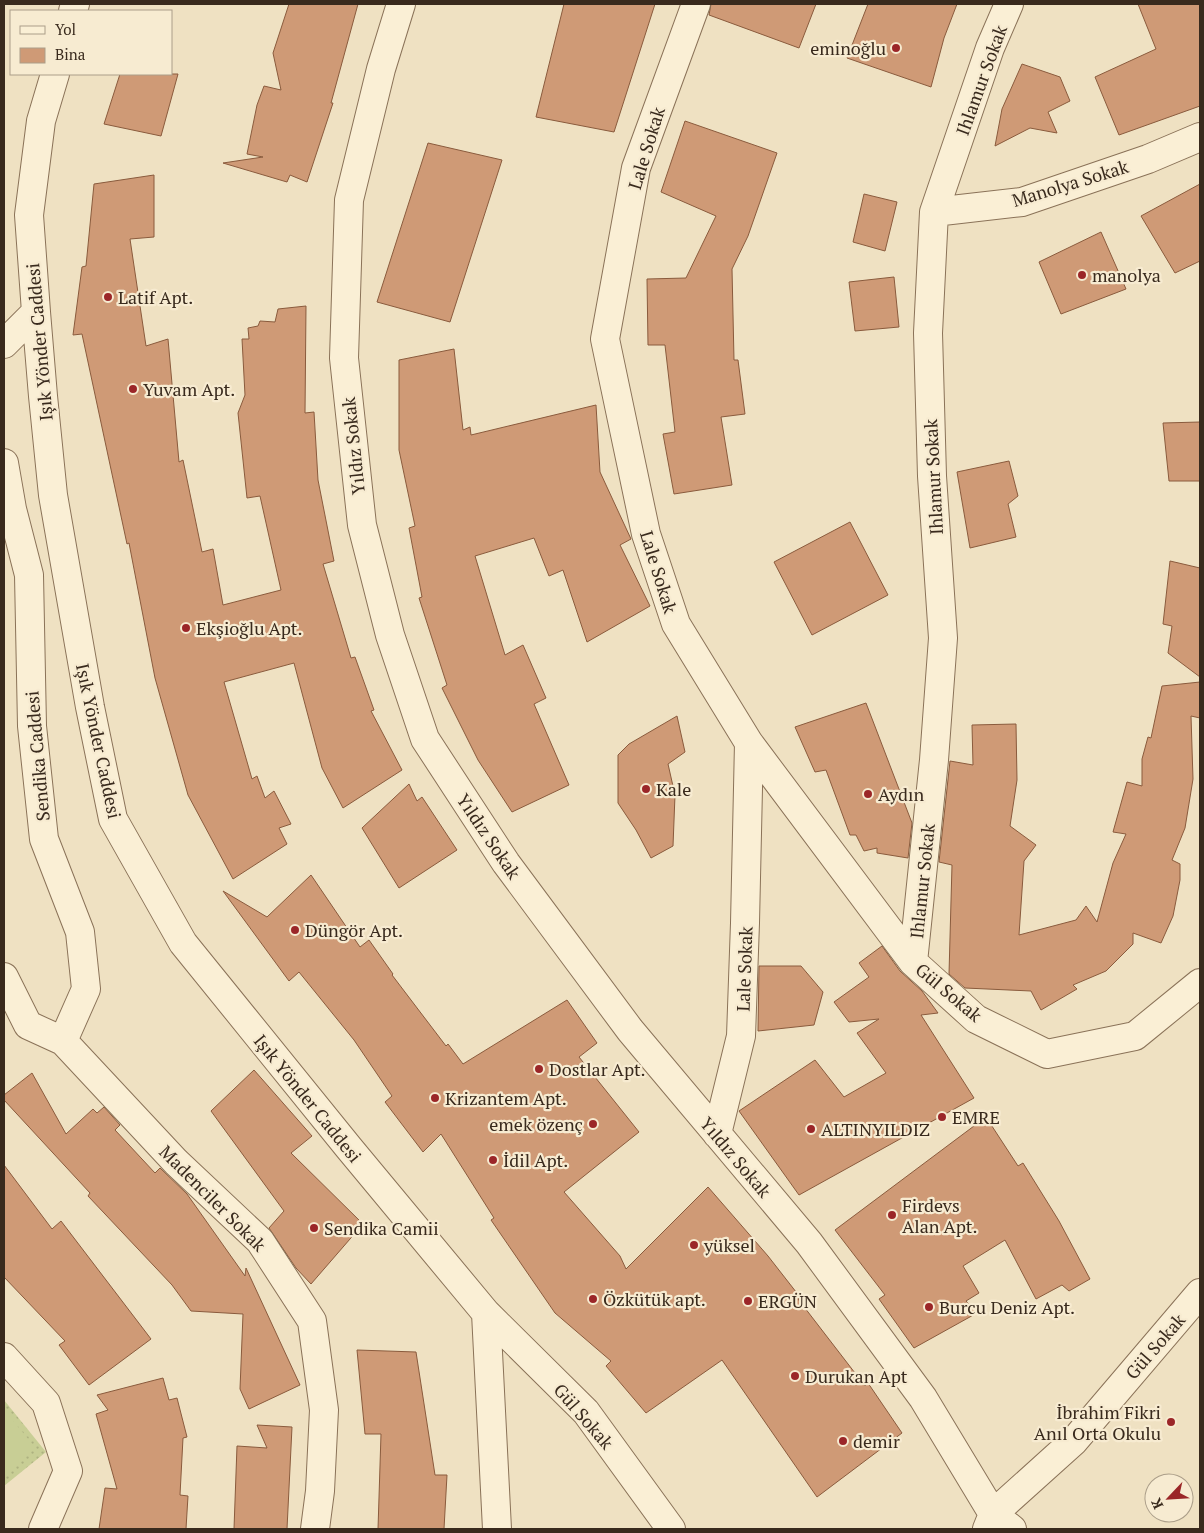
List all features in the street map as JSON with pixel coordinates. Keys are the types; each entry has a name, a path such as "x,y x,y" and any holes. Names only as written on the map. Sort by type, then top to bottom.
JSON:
{"street":[{"name":"Yıldız Sokak","path":"401,4 381,69 349,200 344,358 362,525 390,635 424,739 506,863 624,1022 809,1244 917,1390 997,1524"},
{"name":"Lale Sokak","path":"696,4 636,168 605,339 646,534 676,624 748,743 748,836 741,1036 717,1134"},
{"name":"Ihlamur Sokak","path":"913,962 934,760 943,638 932,476 928,333 934,212 990,48 1009,4"},
{"name":"Işık Yönder Caddesi","path":"55,75 42,121 29,215 42,396 53,495 90,707 113,819 183,943 486,1313"},
{"name":"Manolya Sokak","path":"934,212 1022,202 1148,158 1200,137"},
{"path":"4,344 36,312"},
{"name":"Sendika Caddesi","path":"4,463 12,509 29,575 32,726 44,838 80,932 86,989 63,1041"},
{"name":"Gül Sokak","path":"748,743 913,962 976,1019 1047,1054 1135,1036 1200,983"},
{"path":"4,977 28,1025 63,1041"},
{"name":"Madenciler Sokak","path":"63,1041 176,1162 260,1241 312,1321 324,1410 320,1491 315,1529"},
{"name":"Gül Sokak","path":"997,1524 1074,1442 1200,1293"},
{"name":"Gül Sokak","path":"486,1313 586,1412 671,1529"},
{"path":"486,1313 497,1529"},
{"path":"4,1356 46,1403 68,1470 43,1529"}],"green space":[{"path":"4,1400 46,1452 4,1486"},
{"path":"4,1410 35,1447 4,1474"}],"building":[{"path":"289,4 358,4 331,103 333,103 307,182 290,175 287,182 223,163 263,157 247,154 257,105 264,86 281,90 273,53"},
{"path":"564,4 655,4 614,132 536,117"},
{"path":"711,4 816,4 799,48 709,15"},
{"name":"eminoğlu","path":"868,4 957,4 944,38 931,87 847,58"},
{"path":"1138,4 1200,4 1200,106 1119,135 1095,77 1156,49"},
{"path":"1022,64 1060,77 1070,101 1048,112 1057,133 1030,128 995,146 1002,109"},
{"path":"178,74 161,136 104,124 120,75"},
{"path":"685,121 777,153 748,236 732,269 734,360 738,360 745,414 721,417 732,485 674,494 663,434 675,432 665,345 648,345 647,279 686,278 716,216 661,192"},
{"path":"428,143 502,160 450,322 377,302"},
{"path":"154,175 154,237 130,239 146,346 168,339 179,462 183,460 202,552 213,549 223,605 281,590 260,496 247,498 238,413 245,395 242,339 249,339 248,328 258,326 260,321 275,322 278,309 306,306 305,413 314,412 318,480 334,561 323,564 351,658 355,657 374,710 371,711 402,770 343,808 322,768 294,663 224,682 252,779 257,776 265,798 274,791 291,824 279,828 287,844 233,879 188,795 155,678 129,543 127,544 82,334 73,335 82,267 86,266 94,184"},
{"path":"1200,184 1200,261 1175,273 1141,216"},
{"path":"864,194 897,202 885,251 853,242"},
{"name":"manolya","path":"1101,232 1126,289 1061,314 1039,262"},
{"path":"894,277 899,327 855,331 849,282"},
{"path":"454,349 463,430 470,427 471,435 596,405 600,472 631,539 620,545 650,606 587,642 563,570 549,576 534,538 475,556 505,655 523,645 546,698 534,704 569,785 512,812 478,760 442,688 447,685 419,598 422,597 409,528 415,526 399,450 399,360"},
{"path":"1200,422 1200,481 1169,481 1163,423"},
{"path":"1009,461 1018,496 1008,504 1016,537 970,548 957,472"},
{"path":"850,522 888,595 812,635 774,562"},
{"path":"1170,561 1200,568 1200,677 1168,653 1172,626 1163,624"},
{"path":"1200,682 1200,718 1191,716 1193,779 1185,828 1172,860 1180,864 1180,880 1173,916 1161,943 1133,933 1133,944 1106,971 1073,985 1077,989 1041,1010 1031,991 965,988 949,974 952,865 939,862 950,761 973,765 972,725 1016,724 1017,780 1010,826 1036,845 1024,861 1019,935 1076,920 1086,906 1097,922 1113,863 1126,834 1113,832 1127,782 1142,786 1142,759 1148,737 1151,738 1162,686"},
{"name":"Aydın","path":"866,703 912,823 908,858 877,853 877,848 864,851 856,835 850,835 826,770 815,772 795,727"},
{"name":"Kale","path":"677,716 685,752 668,764 675,795 673,846 651,858 636,830 618,803 618,755 629,744"},
{"path":"409,784 417,801 422,797 457,850 399,888 362,828"},
{"path":"311,875 360,947 369,940 392,975 446,1046 448,1044 463,1064 567,1000 597,1043 579,1057 639,1132 564,1192 620,1256 626,1269 708,1187 768,1256 800,1297 798,1299 865,1386 868,1383 902,1433 817,1497 722,1360 646,1413 606,1366 611,1361 555,1313 491,1220 494,1218 441,1134 423,1152 385,1102 392,1096 354,1040 299,972 289,981 223,891 267,917"},
{"path":"882,946 900,971 922,991 938,1013 921,1015 974,1098 799,1195 739,1111 815,1060 844,1097 886,1073 857,1033 879,1019 849,1022 834,1002 869,977 859,963"},
{"path":"759,966 801,966 823,992 814,1025 758,1031"},
{"path":"254,1070 312,1136 291,1153 363,1224 311,1284 296,1268 269,1228 284,1211 211,1111"},
{"path":"32,1073 66,1134 93,1109 97,1113 104,1107 120,1125 115,1130 155,1173 160,1168 187,1194 245,1276 246,1268 300,1385 249,1409 240,1389 243,1314 191,1311 172,1285 88,1196 90,1193 4,1100 4,1095"},
{"path":"986,1117 1018,1166 1023,1163 1059,1221 1090,1279 1069,1291 1062,1285 1036,1299 1005,1240 963,1266 979,1293 966,1301 977,1313 914,1348 879,1299 885,1295 835,1230"},
{"path":"4,1165 52,1229 61,1221 151,1339 89,1385 59,1345 65,1341 4,1277"},
{"path":"357,1350 416,1352 435,1475 447,1475 444,1529 378,1529 381,1434 365,1434"},
{"path":"163,1378 169,1400 177,1398 187,1437 183,1438 180,1495 188,1496 186,1529 99,1529 105,1488 117,1489 96,1414 108,1410 97,1395"},
{"path":"257,1425 292,1427 287,1529 234,1529 237,1446 267,1448"}],"place":[{"name":"eminoğlu","path":"896,48"},
{"name":"manolya","path":"1082,275"},
{"name":"Latif Apt.","path":"108,297"},
{"name":"Yuvam Apt.","path":"133,389"},
{"name":"Ekşioğlu Apt.","path":"186,628"},
{"name":"Kale","path":"646,789"},
{"name":"Aydın","path":"868,794"},
{"name":"Düngör Apt.","path":"295,930"},
{"name":"Dostlar Apt.","path":"539,1069"},
{"name":"Krizantem Apt.","path":"435,1098"},
{"name":"EMRE","path":"942,1117"},
{"name":"emek özenç","path":"593,1124"},
{"name":"ALTINYILDIZ","path":"811,1129"},
{"name":"İdil Apt.","path":"493,1160"},
{"name":"Firdevs Alan Apt.","path":"892,1215"},
{"name":"Sendika Camii","path":"314,1228"},
{"name":"yüksel","path":"694,1245"},
{"name":"Özkütük apt.","path":"593,1299"},
{"name":"ERGÜN","path":"748,1301"},
{"name":"Burcu Deniz Apt.","path":"929,1307"},
{"name":"Durukan Apt","path":"795,1376"},
{"name":"İbrahim Fikri Anıl Orta Okulu","path":"1171,1422"},
{"name":"demir","path":"843,1441"}]}
